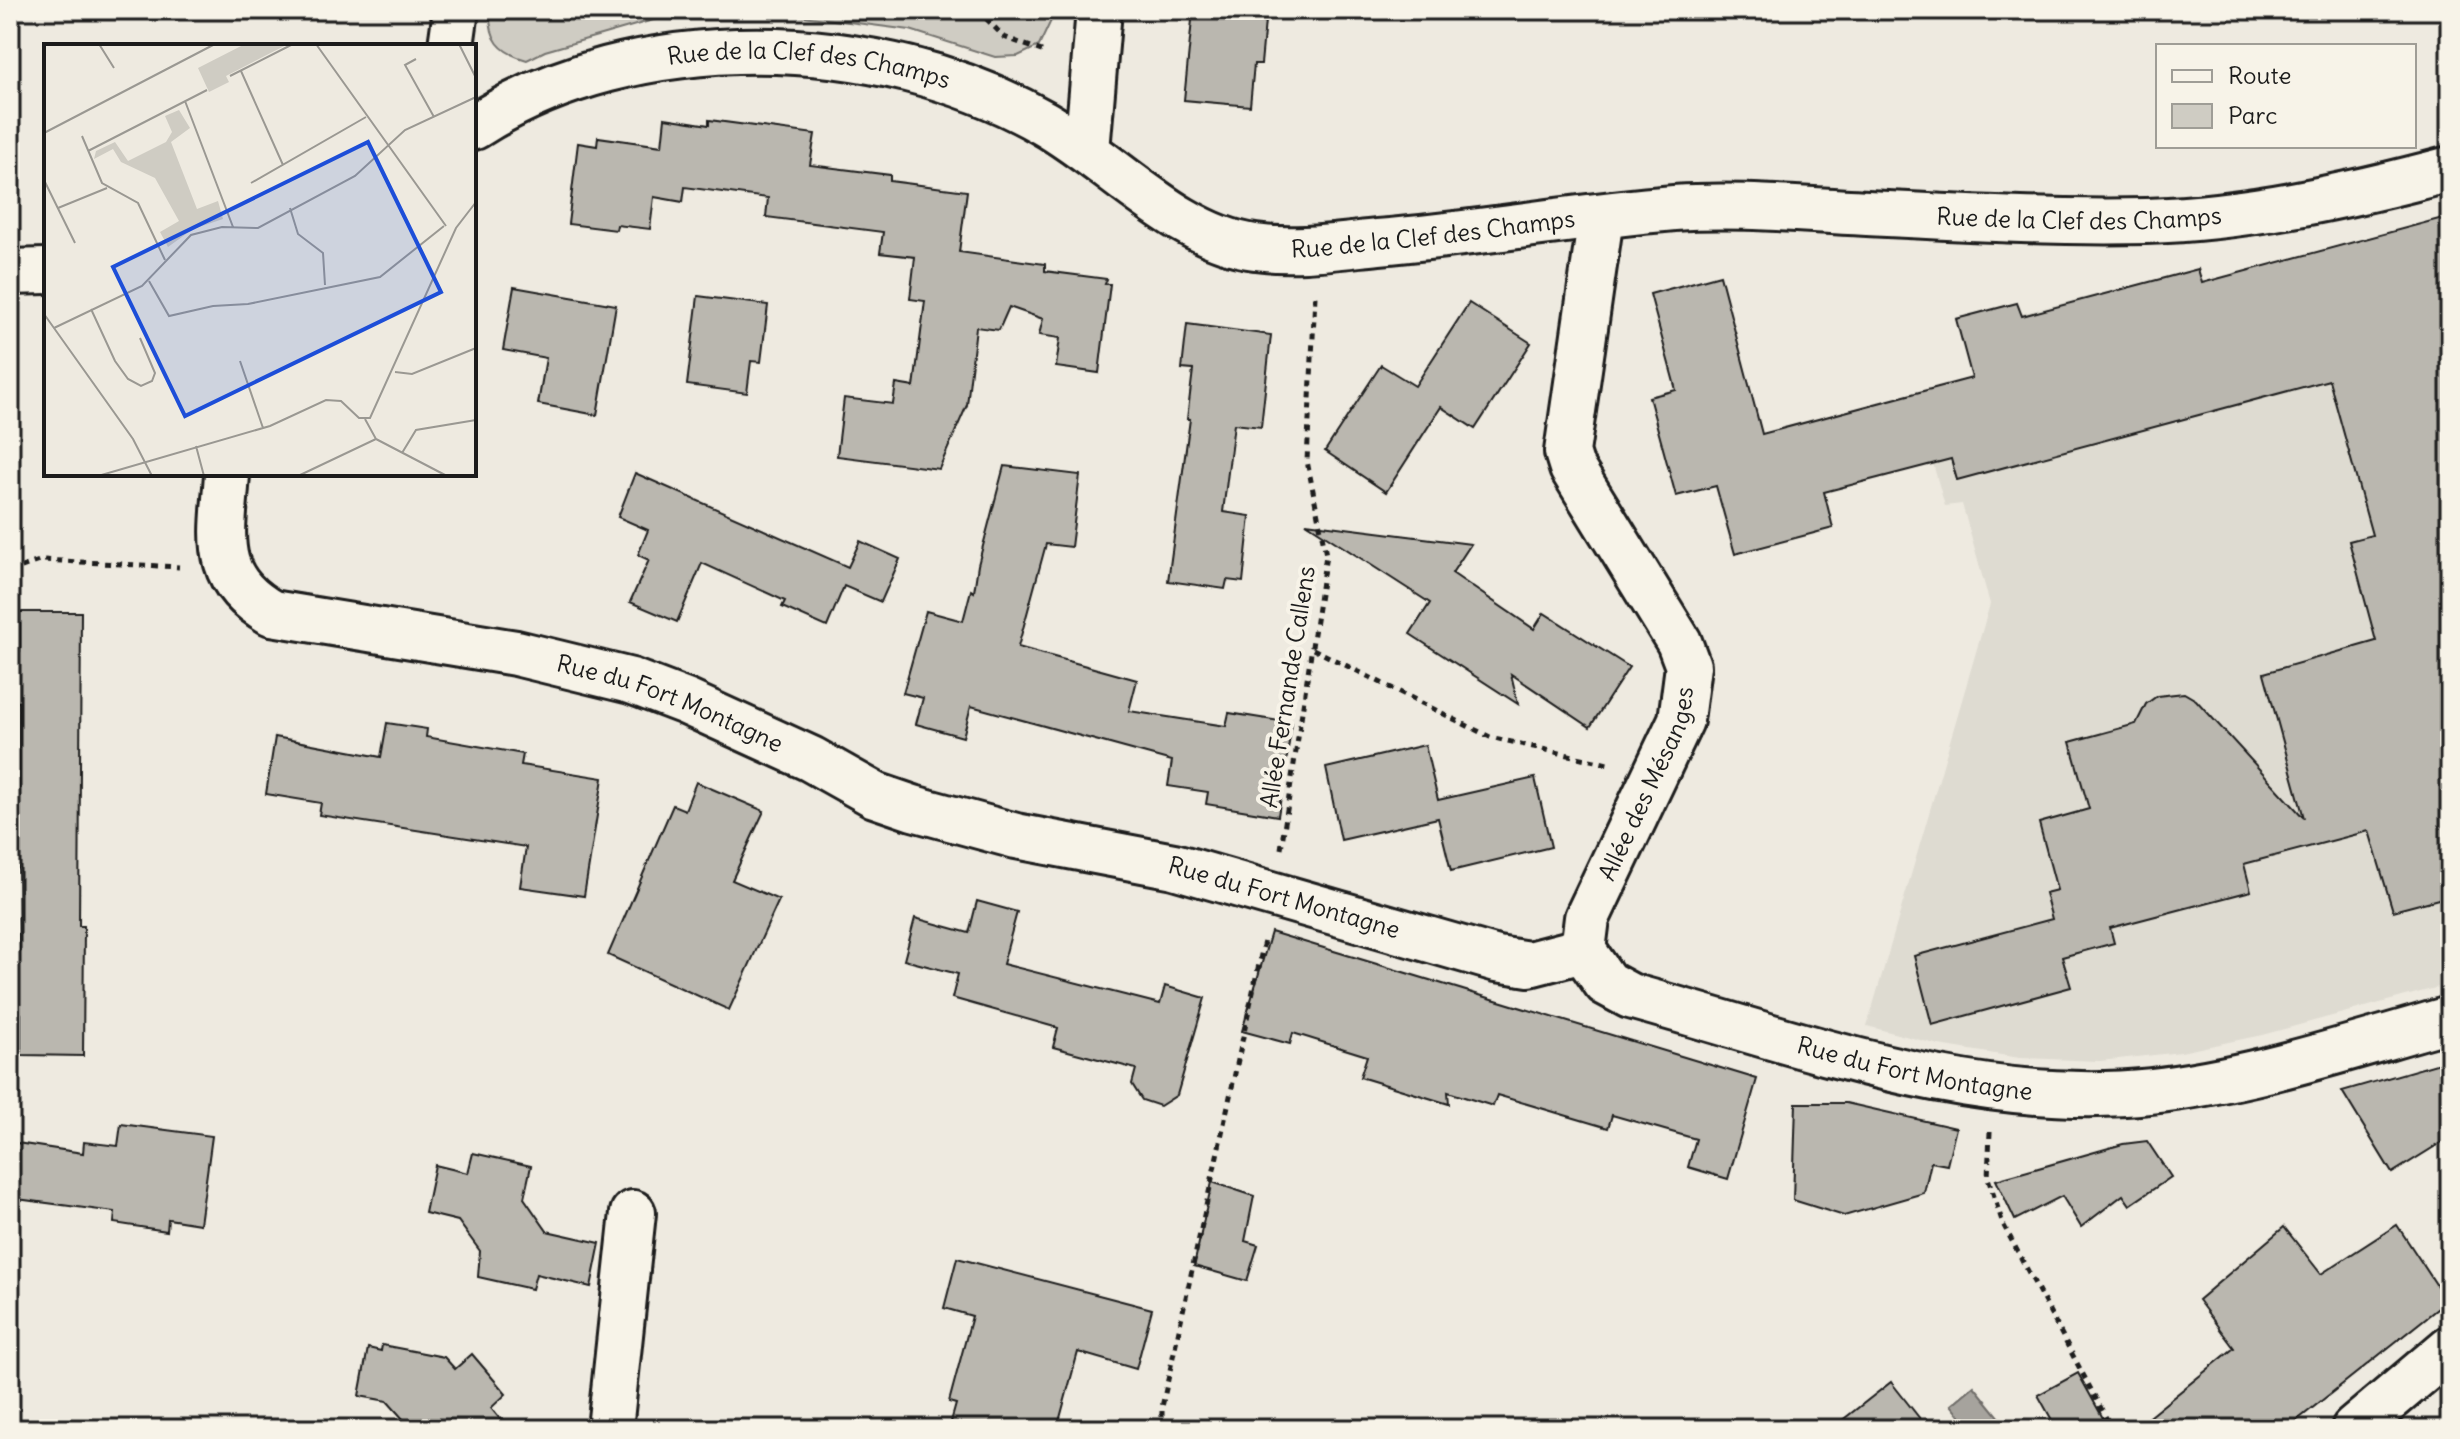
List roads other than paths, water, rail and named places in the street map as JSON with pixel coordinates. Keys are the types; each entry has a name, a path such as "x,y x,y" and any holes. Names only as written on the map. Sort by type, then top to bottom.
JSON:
{"street":[{"path":"451,44 456,10"},
{"path":"1087,150 1099,10"},
{"name":"Rue de la Clef des Champs","path":"476,126 514,104 598,71 687,55 767,51 857,59 953,84 1029,115 1087,150 1191,226 1222,240 1254,247 1317,247 1700,207 2149,221 2231,214 2450,169"},
{"name":"Allée des Mésanges","path":"1583,950 1587,918 1681,720 1687,693 1688,666 1679,642 1572,468 1567,452 1601,217"},
{"path":"10,272 44,271"},
{"name":"Rue du Fort Montagne","path":"227,476 222,547 228,569 248,600 272,613 516,653 631,681 787,747 875,795 913,808 1016,836 1174,866 1497,959 1529,964 1583,950 1606,983 1630,996 1885,1067 1993,1087 2096,1093 2149,1091 2267,1069 2450,1019"},
{"path":"610,1429 633,1213"},
{"path":"2354,1429 2450,1348"}]}
